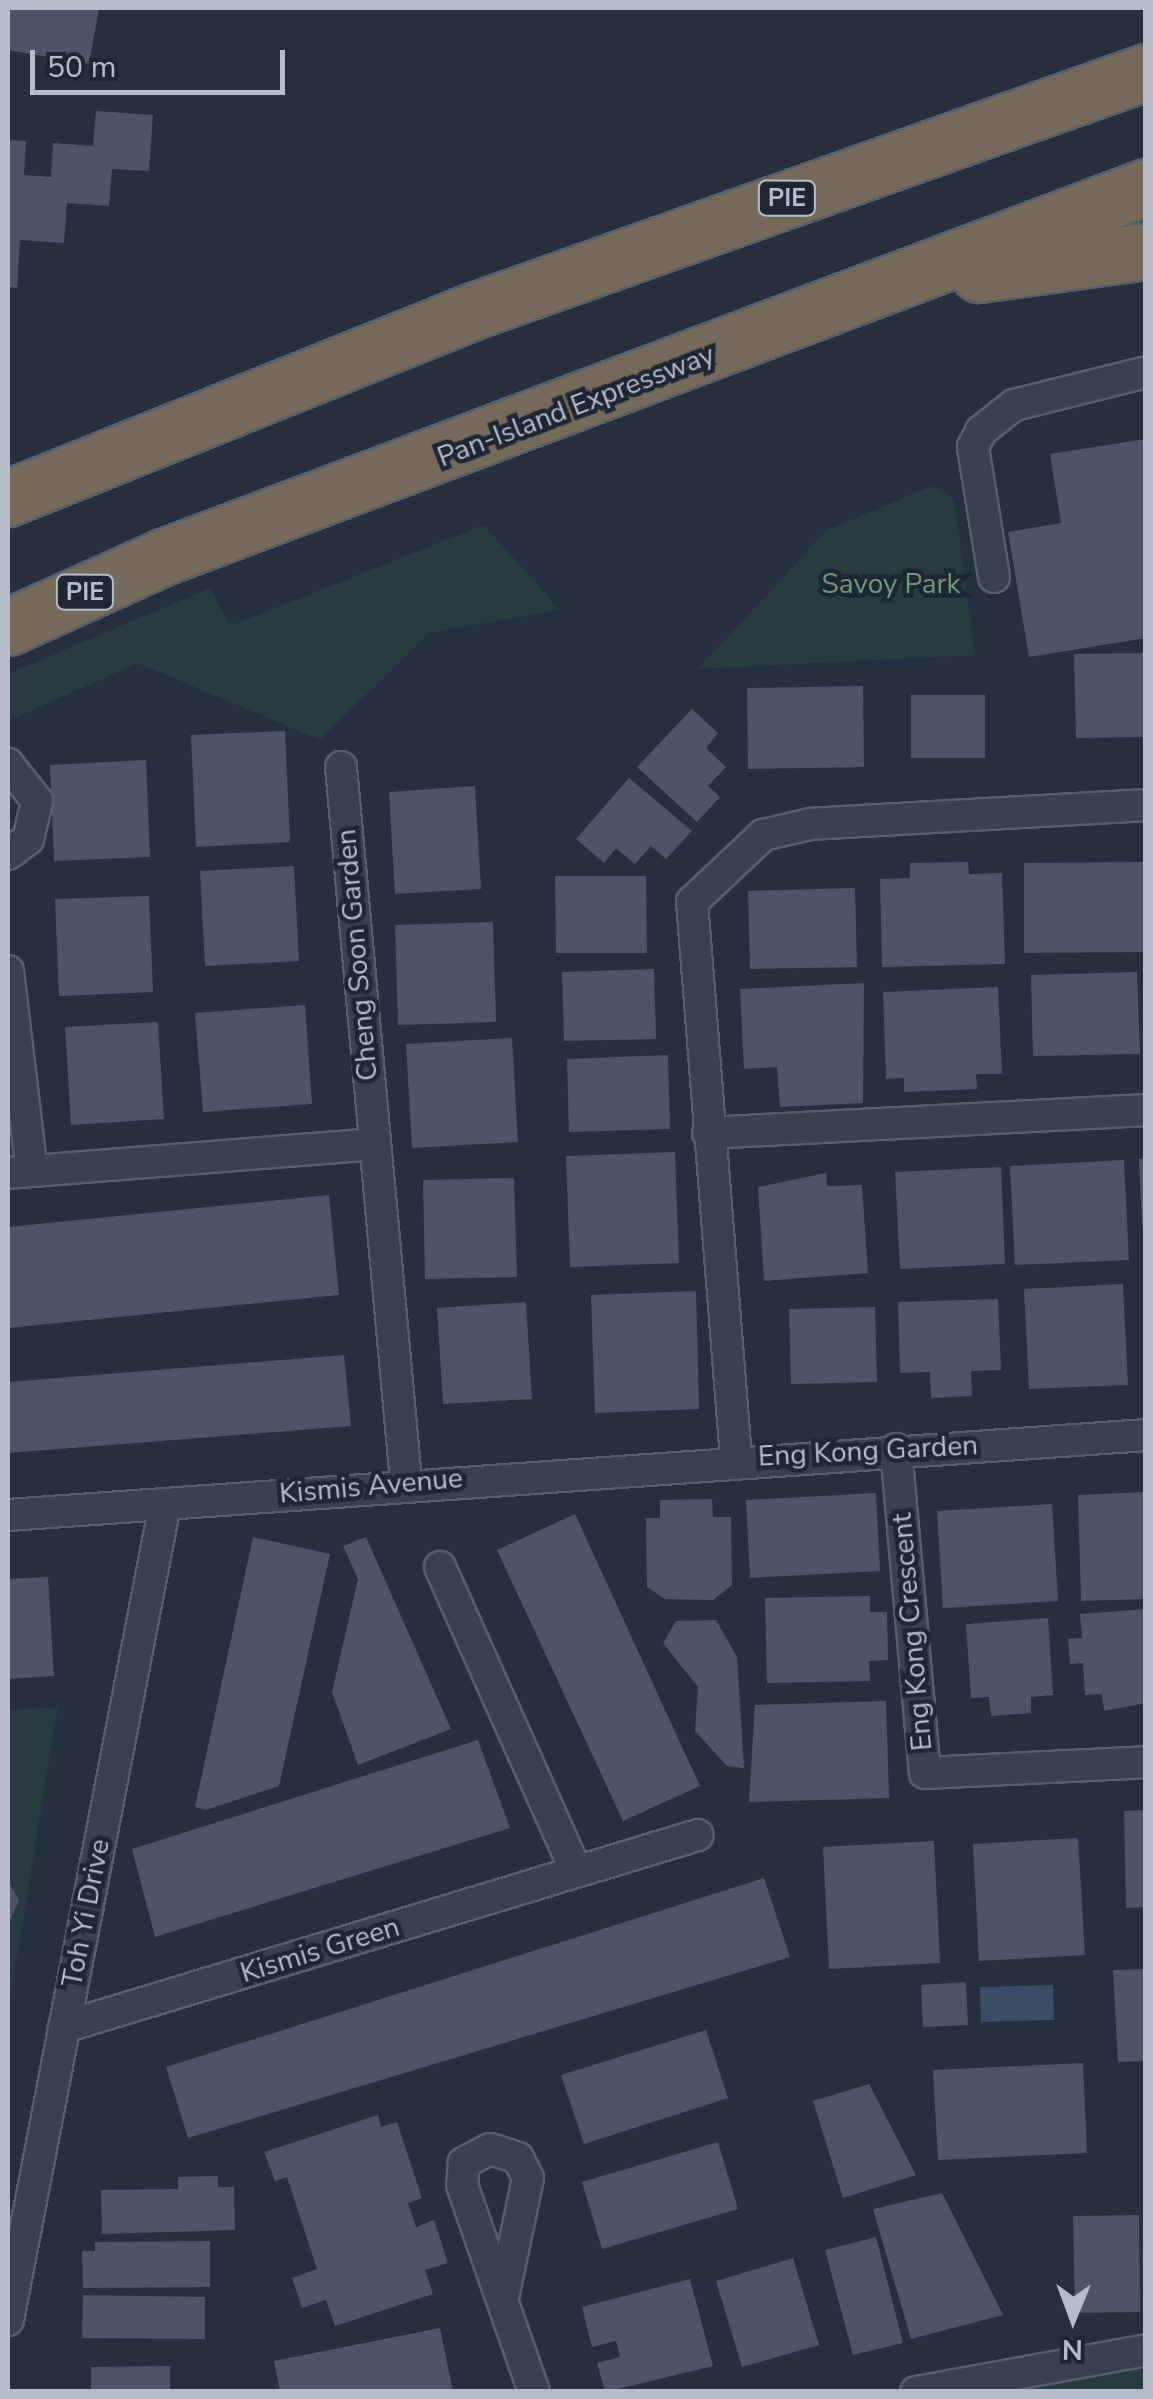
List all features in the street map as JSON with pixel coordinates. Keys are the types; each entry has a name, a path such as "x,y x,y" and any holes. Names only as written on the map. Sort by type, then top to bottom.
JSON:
{"highway":[{"name":"PIE","path":"8,498 476,310 1146,72"},
{"name":"Pan-Island Expressway","path":"8,627 163,557 1146,187"},
{"path":"887,287 1146,252"}],"street":[{"path":"994,578 973,447 981,430 1014,405 1146,372"},
{"path":"8,764 38,800 28,839 8,854"},
{"name":"Cheng Soon Garden","path":"341,766 406,1481"},
{"name":"Eng Kong Garden","path":"1146,805 810,824 764,835 718,868 692,902 736,1458 1146,1435"},
{"path":"8,971 20,1172 374,1144"},
{"path":"708,1132 1146,1110"},
{"name":"Eng Kong Crescent","path":"896,1449 925,1773 1146,1762"},
{"name":"Kismis Avenue","path":"8,1515 736,1458"},
{"name":"Toh Yi Drive","path":"8,2320 165,1505"},
{"path":"440,1566 576,1870"},
{"name":"Kismis Green","path":"64,2028 698,1834"},
{"path":"504,2293 534,2392"},
{"path":"916,2392 1146,2350"}],"green space":[{"name":"Savoy Park","path":"932,486 954,499 975,655 698,669 827,530"},
{"path":"484,525 560,610 429,633 320,740 138,663 8,721 8,674 210,588 230,626"},
{"path":"58,1707 8,2011 8,1710"},
{"path":"1145,2348 1145,2391 1031,2391 1016,2365"}],"water":[{"path":"1053,1985 1054,2020 981,2022 980,1987"}],"building":[{"path":"8,8 99,8 89,64 8,50"},
{"path":"96,111 153,115 149,171 112,169 109,206 67,203 64,243 20,240 17,288 8,287 8,140 26,141 24,175 51,177 53,143 93,146"},
{"path":"1146,439 1146,638 1029,657 1008,532 1061,523 1050,454"},
{"path":"1146,653 1146,737 1076,738 1074,654"},
{"path":"863,686 864,767 748,769 747,688"},
{"path":"911,695 985,695 985,758 911,758"},
{"path":"692,709 718,733 706,748 726,767 708,786 720,797 697,822 637,767"},
{"path":"285,731 290,842 196,847 191,735"},
{"path":"146,760 150,857 54,861 50,765"},
{"path":"629,778 692,831 666,859 651,846 635,864 616,848 604,863 576,839"},
{"path":"475,786 481,889 395,894 389,792"},
{"path":"968,862 969,874 1002,873 1005,964 882,967 880,879 910,878 910,863"},
{"path":"1146,862 1146,952 1024,953 1024,863"},
{"path":"294,866 299,961 205,966 200,871"},
{"path":"555,876 646,876 647,953 556,953"},
{"path":"855,888 857,967 750,969 748,891"},
{"path":"149,896 153,992 59,996 55,899"},
{"path":"493,922 496,1022 398,1025 395,925"},
{"path":"654,969 656,1039 564,1041 562,972"},
{"path":"1137,972 1140,1054 1033,1056 1031,975"},
{"path":"864,983 863,1103 780,1107 777,1067 744,1069 740,989"},
{"path":"998,987 1002,1074 976,1074 977,1089 904,1092 904,1078 886,1079 883,992"},
{"path":"305,1005 312,1104 203,1112 195,1013"},
{"path":"158,1022 164,1119 71,1125 65,1027"},
{"path":"512,1038 518,1142 412,1148 406,1044"},
{"path":"668,1055 670,1129 569,1132 567,1059"},
{"path":"675,1152 679,1263 570,1267 566,1156"},
{"path":"1146,1158 1146,1225 1142,1225 1139,1159"},
{"path":"1124,1160 1129,1260 1015,1265 1010,1166"},
{"path":"1001,1167 1005,1264 900,1269 895,1172"},
{"path":"826,1173 827,1186 862,1185 868,1273 764,1281 758,1187"},
{"path":"514,1178 517,1277 425,1279 423,1180"},
{"path":"329,1195 339,1295 8,1328 8,1227"},
{"path":"1123,1284 1128,1385 1029,1389 1024,1289"},
{"path":"696,1291 699,1409 595,1413 591,1295"},
{"path":"998,1299 1001,1370 971,1371 972,1396 931,1398 930,1372 900,1373 898,1302"},
{"path":"526,1302 532,1399 443,1404 437,1308"},
{"path":"875,1307 877,1382 791,1384 789,1309"},
{"path":"344,1355 351,1426 8,1453 8,1382"},
{"path":"1146,1492 1146,1599 1081,1601 1078,1495"},
{"path":"876,1493 880,1571 750,1578 746,1500"},
{"path":"712,1499 713,1517 731,1517 732,1585 713,1600 665,1599 647,1587 646,1518 660,1518 660,1500"},
{"path":"1052,1504 1058,1601 943,1608 937,1511"},
{"path":"575,1514 700,1786 623,1821 497,1550"},
{"path":"253,1537 330,1554 279,1786 206,1810 195,1807"},
{"path":"366,1537 451,1729 358,1765 332,1692 358,1579 343,1546"},
{"path":"48,1577 54,1676 8,1679 8,1579"},
{"path":"870,1596 870,1612 887,1612 888,1660 869,1661 870,1681 767,1683 765,1598"},
{"path":"1146,1609 1146,1703 1104,1711 1102,1694 1085,1695 1083,1663 1070,1664 1068,1639 1082,1638 1080,1614"},
{"path":"1048,1618 1053,1695 1031,1697 1031,1713 991,1716 989,1697 971,1698 966,1624"},
{"path":"716,1620 737,1657 744,1768 727,1766 695,1731 698,1687 663,1643 676,1621"},
{"path":"886,1701 889,1798 749,1802 755,1705"},
{"path":"478,1740 510,1828 155,1937 132,1849"},
{"path":"1146,1810 1146,1907 1126,1908 1124,1811"},
{"path":"1078,1838 1085,1955 979,1961 973,1844"},
{"path":"934,1841 940,1963 829,1969 823,1847"},
{"path":"764,1878 790,1957 188,2138 166,2067"},
{"path":"8,1880 19,1901 8,1924"},
{"path":"1146,1969 1146,2061 1118,2062 1113,1970"},
{"path":"966,1982 968,2025 923,2027 921,1985"},
{"path":"706,2030 728,2098 584,2144 561,2075"},
{"path":"1083,2063 1087,2153 938,2160 933,2070"},
{"path":"869,2084 916,2175 843,2198 813,2101"},
{"path":"378,2115 381,2127 397,2122 422,2198 408,2203 416,2227 434,2220 448,2263 425,2270 433,2294 335,2326 326,2300 302,2308 292,2278 317,2269 287,2177 275,2181 264,2152"},
{"path":"718,2142 738,2209 602,2249 582,2182"},
{"path":"218,2176 218,2187 234,2187 235,2230 102,2234 101,2190 178,2189 178,2177"},
{"path":"942,2193 1003,2315 911,2339 873,2209"},
{"path":"1139,2215 1140,2312 1075,2313 1073,2216"},
{"path":"876,2237 903,2343 853,2355 825,2250"},
{"path":"210,2241 210,2287 83,2288 82,2251 95,2251 95,2242"},
{"path":"793,2258 819,2345 742,2367 716,2281"},
{"path":"690,2279 713,2366 605,2392 597,2363 620,2357 616,2341 592,2347 582,2307"},
{"path":"83,2295 205,2297 205,2339 82,2338"},
{"path":"440,2328 453,2392 280,2392 274,2361"},
{"path":"170,2366 170,2392 91,2392 91,2367"}]}
